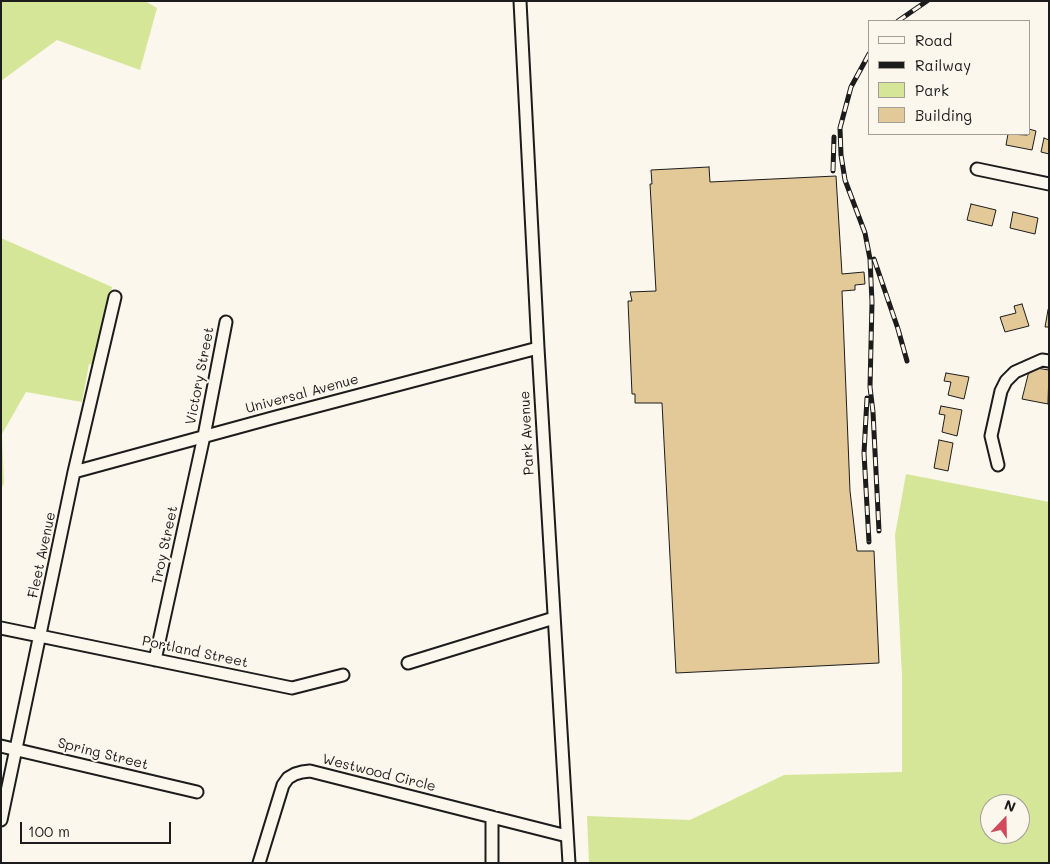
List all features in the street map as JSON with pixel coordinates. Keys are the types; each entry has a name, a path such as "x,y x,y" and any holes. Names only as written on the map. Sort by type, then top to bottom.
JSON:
{"street":[{"name":"Park Avenue","path":"520,1 538,348 569,863"},
{"path":"977,169 1049,184"},
{"name":"Fleet Avenue","path":"1,820 74,472 115,297"},
{"name":"Victory Street","path":"204,436 226,322"},
{"name":"Universal Avenue","path":"74,472 538,348"},
{"path":"998,465 991,436 1001,391 1015,372 1042,360 1049,362"},
{"name":"Troy Street","path":"155,660 204,436"},
{"path":"408,663 554,618"},
{"name":"Portland Street","path":"1,628 292,688 343,675"},
{"name":"Spring Street","path":"1,746 197,792"},
{"name":"Westwood Circle","path":"259,863 284,785 288,778 302,772 310,772 567,836"},
{"path":"492,817 492,863"}],"green space":[{"path":"1,1 145,1 157,8 140,70 57,40 1,81"},
{"path":"1,238 112,287 101,367 89,364 82,402 26,392 2,434 4,483 1,489"},
{"path":"906,474 1049,502 1049,863 589,863 587,816 690,820 784,775 902,772 902,677 895,535"}],"building":[{"path":"1030,129 1036,131 1032,150 1006,145 1008,135 1030,135"},
{"path":"1044,138 1049,140 1049,154 1041,152"},
{"path":"709,167 710,182 836,176 842,274 864,272 865,284 855,285 855,290 842,291 850,491 857,551 874,551 879,663 676,673 662,403 635,403 635,394 632,394 628,301 632,301 630,292 656,291 650,184 652,184 651,170"},
{"path":"971,204 996,210 992,226 967,220"},
{"path":"1013,212 1038,218 1035,234 1010,228"},
{"path":"1022,304 1029,326 1005,332 1000,317 1016,313 1014,306"},
{"path":"1048,310 1049,327 1045,327"},
{"path":"1030,367 1049,370 1048,404 1022,399"},
{"path":"946,373 969,377 964,399 948,395 951,382 944,381"},
{"path":"941,406 962,410 957,436 942,432 945,415 939,414"},
{"path":"939,440 953,443 948,471 934,468"}],"railway":[{"path":"899,20 927,1"},
{"path":"868,56 851,87 840,128 841,155 845,180 865,233 870,259 872,302 870,387 879,531"},
{"path":"833,171 834,137"},
{"path":"874,259 907,361"},
{"path":"867,398 864,453 869,542"}]}
